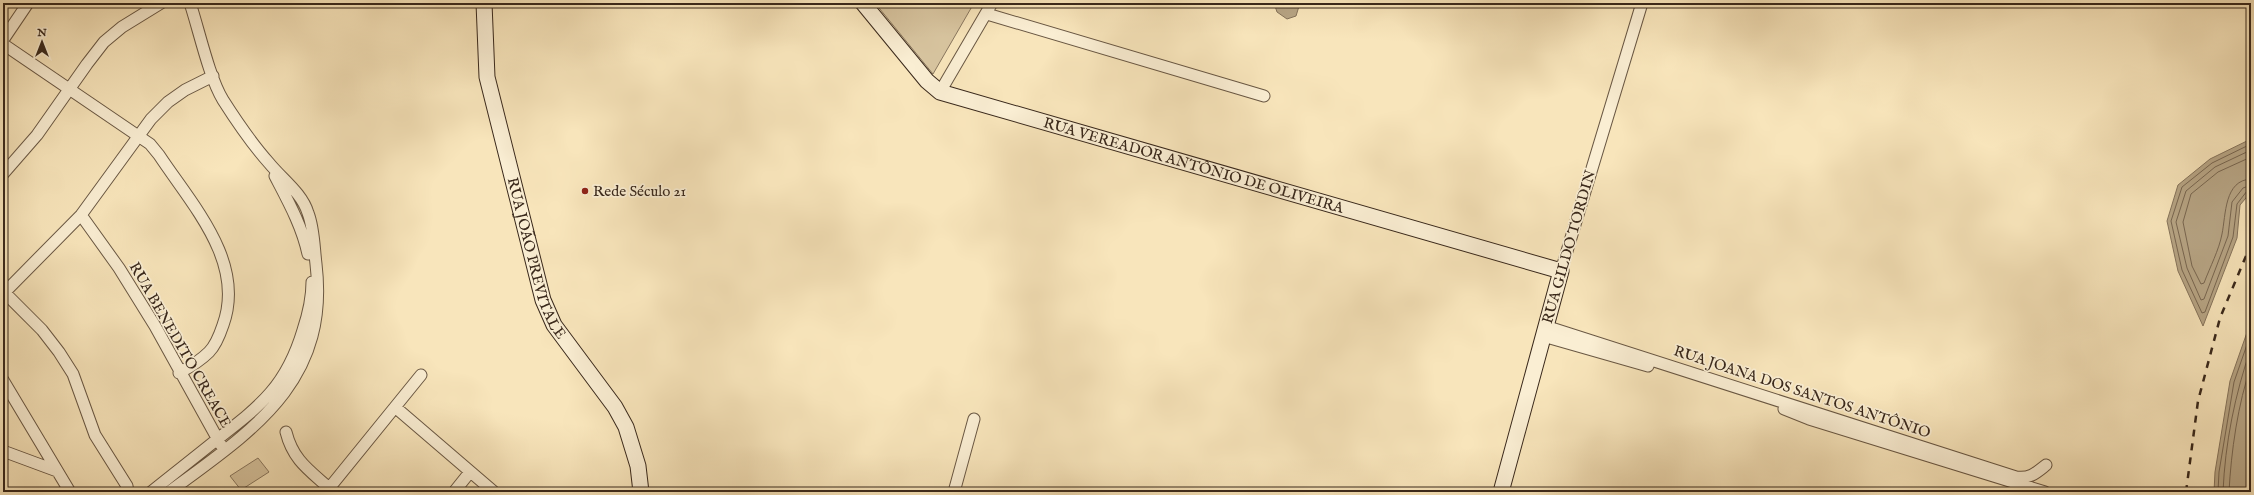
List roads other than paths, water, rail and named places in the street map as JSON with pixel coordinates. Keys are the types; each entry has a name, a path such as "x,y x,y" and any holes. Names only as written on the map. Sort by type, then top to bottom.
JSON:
{"main road":[{"name":"RUA JOÃO PREVITALE","path":"484,3 487,77 543,300 554,325 610,400 626,427 638,466 641,492"},
{"name":"RUA VEREADOR ANTÔNIO DE OLIVEIRA","path":"863,3 927,81 940,92 1561,271"},
{"name":"RUA GILDO TORDIN","path":"1501,492 1561,271"}],"street":[{"path":"3,40 28,3"},
{"path":"3,174 37,135 104,42 122,27 161,3"},
{"path":"169,492 225,450 272,408 297,375 304,359 316,315 319,288 308,212 296,192 269,163 222,98 213,76 190,3"},
{"path":"940,92 987,14 992,3"},
{"name":"RUA GILDO TORDIN","path":"1561,271 1642,3"},
{"path":"987,14 1264,96"},
{"path":"3,44 69,91 150,144 159,155 210,232 224,258 230,296 227,316 220,334 210,350 200,360 179,373"},
{"path":"128,492 127,486 95,435 69,368 42,330 4,291 81,215 152,119 168,102 184,90 213,76"},
{"path":"151,492 246,419 278,386 291,365 308,313 312,284 306,241 269,163"},
{"name":"RUA BENEDITO CREACE","path":"81,215 127,281 155,326 179,373 217,440 225,450"},
{"path":"1544,331 1725,388 1809,419 2045,492"},
{"name":"RUA JOANA DOS SANTOS ANTÔNIO","path":"1544,331 2016,477 2026,478 2035,475 2046,465"},
{"path":"286,432 290,447 300,462 328,490 421,375"},
{"path":"3,380 70,492"},
{"path":"395,408 494,492"},
{"path":"954,492 974,419"},
{"path":"3,451 57,471"},
{"path":"454,492 470,472"}],"water":[{"path":"1274,3 1300,3 1296,16 1287,19 1277,12"},
{"path":"2251,139 2251,192 2240,205 2237,238 2203,326 2178,271 2167,221 2178,185 2210,159"},
{"path":"2251,321 2251,492 2214,492 2215,472 2230,381"}],"railway":[{"path":"2186,492 2198,401 2220,318 2251,244"}],"place":[{"name":"Rede Século 21","path":"585,191"}]}
